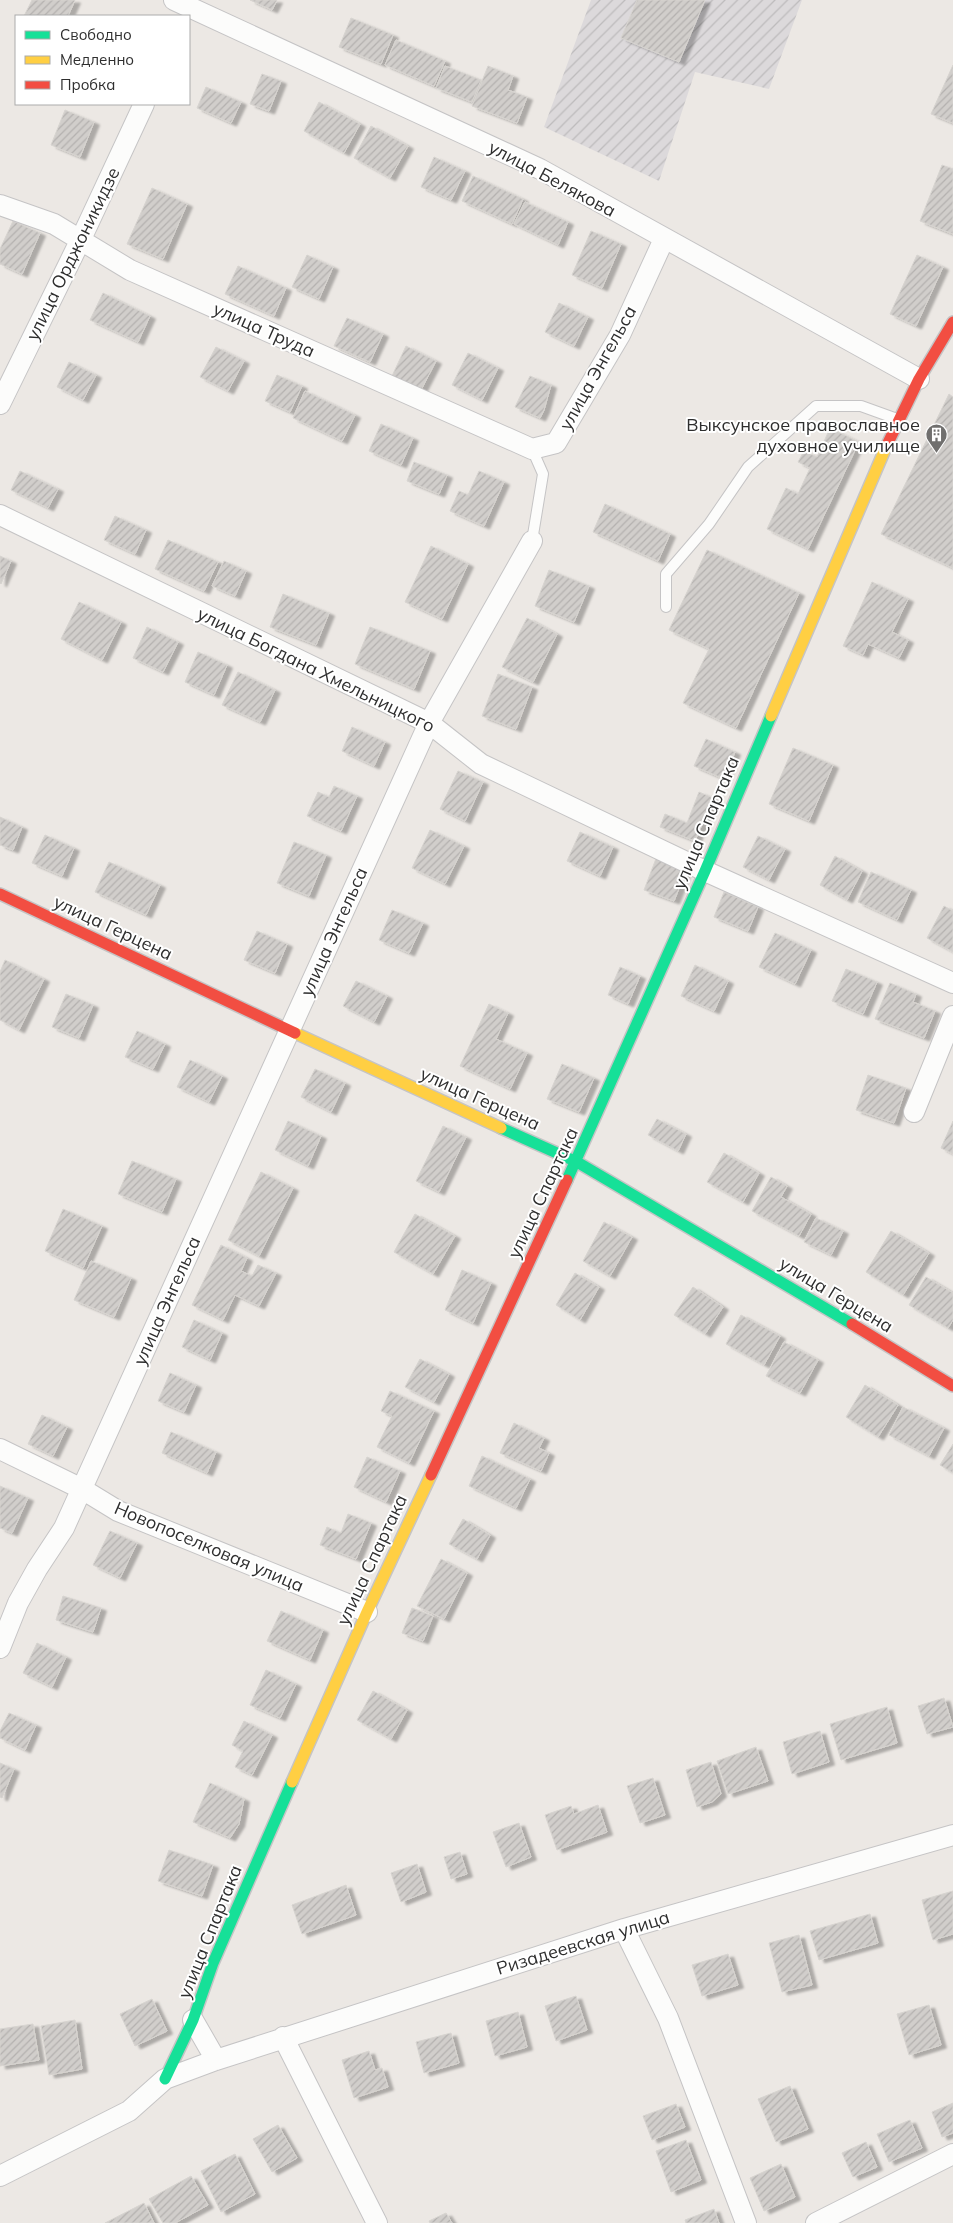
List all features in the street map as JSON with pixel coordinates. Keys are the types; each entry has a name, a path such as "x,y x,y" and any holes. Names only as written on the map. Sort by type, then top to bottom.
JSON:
{"street":[{"name":"улица Белякова","path":"185,6 540,168 664,239 919,379"},
{"name":"улица Орджоникидзе","path":"0,404 81,239 144,105"},
{"name":"улица Труда","path":"0,205 54,224 130,270 532,449"},
{"name":"улица Энгельса","path":"532,449 556,443 620,335 664,239"},
{"name":"улица Спартака","path":"165,2079 193,2020 206,1980 367,1612 576,1162 705,871 898,419 953,322"},
{"name":"улица Богдана Хмельницкого","path":"0,515 429,722 481,764 705,871 953,983"},
{"name":"улица Энгельса","path":"0,1648 18,1603 37,1568 64,1528 429,722 532,541"},
{"name":"улица Герцена","path":"0,894 289,1031 576,1162 953,1386"},
{"path":"914,1112 953,1016"},
{"name":"Новопоселковая улица","path":"0,1449 82,1489 118,1511 367,1612"},
{"name":"Ризадеевская улица","path":"0,2176 129,2111 165,2079 216,2060 624,1929 953,1835"},
{"path":"624,1929 668,2018 746,2223"},
{"path":"193,2020 216,2060"},
{"path":"283,2038 377,2223"},
{"path":"816,2223 953,2154"}],"lane":[{"path":"666,607 666,574 709,524 748,467 816,406 862,406 898,419"},
{"name":"улица Энгельса","path":"532,449 543,474 532,541"}],"shaded area":[{"path":"591,0 802,0 769,89 695,72 659,181 544,127"}],"building":[{"path":"32,0 75,0 68,15 24,15"},
{"path":"250,0 277,0 272,10"},
{"path":"637,0 705,0 679,62 621,38"},
{"path":"351,18 393,35 381,64 339,47"},
{"path":"396,40 445,61 434,86 385,65"},
{"path":"953,65 953,123 931,114"},
{"path":"445,66 481,80 472,102 436,88"},
{"path":"488,66 513,76 508,90 527,97 517,123 472,106"},
{"path":"262,74 281,81 269,111 250,104"},
{"path":"206,87 241,102 231,123 197,108"},
{"path":"319,102 360,124 344,153 304,131"},
{"path":"65,110 94,122 80,157 51,145"},
{"path":"371,126 408,146 390,178 354,158"},
{"path":"434,157 465,171 451,200 421,187"},
{"path":"942,165 953,169 953,234 920,221"},
{"path":"473,176 523,199 512,224 462,201"},
{"path":"152,188 187,204 163,259 127,244"},
{"path":"525,202 568,222 558,245 514,224"},
{"path":"13,221 40,233 22,274 0,264 0,249"},
{"path":"591,231 621,244 602,288 572,275"},
{"path":"307,255 333,267 319,299 292,287"},
{"path":"917,255 943,267 916,326 890,314"},
{"path":"238,266 286,288 274,316 225,294"},
{"path":"103,293 150,316 138,342 90,320"},
{"path":"559,303 588,317 574,346 545,332"},
{"path":"347,318 383,334 370,362 334,346"},
{"path":"406,346 436,361 421,390 392,376"},
{"path":"216,347 244,361 228,391 200,377"},
{"path":"468,353 498,368 482,400 452,385"},
{"path":"69,362 96,375 83,400 57,387"},
{"path":"277,375 302,386 290,412 265,401"},
{"path":"530,376 551,385 540,418 515,407"},
{"path":"305,391 355,415 342,441 293,418"},
{"name":"Выксунское православное духовное училище","path":"949,394 953,397 953,568 881,534"},
{"path":"381,424 413,438 401,465 369,451"},
{"path":"830,428 859,442 808,549 767,529 786,488 798,494 810,468 798,462 804,451 817,457"},
{"path":"414,462 447,475 439,494 407,481"},
{"path":"20,471 58,489 48,508 11,490"},
{"path":"479,471 504,482 484,526 450,511 459,491 468,495"},
{"path":"605,504 670,534 658,561 593,532"},
{"path":"115,516 146,530 135,554 104,540"},
{"path":"168,540 218,562 204,591 155,569"},
{"path":"431,546 468,564 442,619 405,602"},
{"path":"707,550 799,593 736,728 683,703 709,649 669,630"},
{"path":"0,556 11,561 1,584 0,583"},
{"path":"224,561 246,571 235,596 212,586"},
{"path":"549,570 589,586 574,622 535,606"},
{"path":"872,582 908,599 892,632 908,640 899,658 868,644 863,655 843,646"},
{"path":"283,594 329,613 316,645 270,627"},
{"path":"79,602 121,622 102,660 61,639"},
{"path":"527,618 557,634 533,682 502,667"},
{"path":"147,627 178,642 163,672 133,658"},
{"path":"370,627 430,651 414,689 355,664"},
{"path":"198,652 227,665 214,695 185,682"},
{"path":"238,672 275,690 260,722 222,705"},
{"path":"498,674 532,687 516,729 482,716"},
{"path":"352,727 385,742 374,766 342,751"},
{"path":"706,739 735,752 724,779 694,766"},
{"path":"793,748 833,765 809,821 769,804"},
{"path":"458,771 483,782 465,821 440,809"},
{"path":"334,786 357,796 341,831 307,816 318,792 329,797"},
{"path":"699,792 713,798 695,841 660,827 665,814 687,823"},
{"path":"0,817 22,827 13,850 0,845"},
{"path":"430,830 464,846 445,884 412,868"},
{"path":"580,832 613,847 600,876 567,861"},
{"path":"45,835 74,848 62,876 32,863"},
{"path":"758,836 785,849 769,880 743,867"},
{"path":"294,842 326,855 309,896 277,883"},
{"path":"657,856 687,868 674,901 644,890"},
{"path":"835,856 862,871 847,900 820,885"},
{"path":"109,862 160,885 146,915 95,892"},
{"path":"871,872 911,890 897,920 858,902"},
{"path":"724,892 758,907 748,931 714,917"},
{"path":"944,906 953,911 953,952 927,938"},
{"path":"392,910 423,923 409,953 379,940"},
{"path":"257,931 287,944 275,973 244,960"},
{"path":"775,933 811,950 795,984 759,967"},
{"path":"5,960 44,979 19,1030 0,1020 0,972"},
{"path":"695,965 728,981 714,1011 681,996"},
{"path":"620,967 640,976 628,1004 608,995"},
{"path":"846,969 877,982 863,1014 832,1001"},
{"path":"356,981 387,996 374,1022 343,1006"},
{"path":"890,983 916,994 913,1002 935,1011 924,1038 875,1019"},
{"path":"66,994 93,1005 79,1038 52,1027"},
{"path":"489,1004 508,1013 496,1039 527,1053 510,1089 460,1066"},
{"path":"137,1031 165,1044 153,1069 125,1057"},
{"path":"190,1060 222,1076 209,1102 177,1087"},
{"path":"562,1064 594,1078 579,1112 547,1099"},
{"path":"315,1069 345,1083 331,1112 301,1097"},
{"path":"868,1075 906,1088 894,1123 856,1110"},
{"path":"657,1119 686,1134 678,1151 648,1135"},
{"path":"288,1121 321,1136 308,1166 275,1150"},
{"path":"953,1121 953,1154 941,1148"},
{"path":"443,1126 466,1137 439,1192 416,1181"},
{"path":"724,1153 759,1173 743,1202 707,1182"},
{"path":"132,1161 176,1179 162,1212 118,1194"},
{"path":"261,1172 293,1188 259,1256 228,1240"},
{"path":"771,1177 787,1186 781,1197 811,1214 799,1236 752,1211"},
{"path":"63,1209 102,1226 83,1268 45,1251"},
{"path":"415,1214 455,1236 433,1274 394,1252"},
{"path":"816,1218 843,1231 831,1255 804,1242"},
{"path":"604,1222 632,1237 610,1276 583,1261"},
{"path":"891,1231 929,1253 903,1295 866,1272"},
{"path":"221,1245 247,1258 241,1271 252,1276 258,1265 276,1273 259,1306 235,1295 223,1320 192,1305"},
{"path":"91,1261 131,1278 114,1317 74,1300"},
{"path":"462,1270 491,1283 473,1323 445,1310"},
{"path":"575,1273 599,1287 580,1320 556,1305"},
{"path":"926,1277 953,1293 953,1320 948,1328 909,1305"},
{"path":"693,1287 723,1307 705,1334 674,1315"},
{"path":"741,1315 780,1336 764,1365 726,1344"},
{"path":"194,1320 222,1333 210,1360 182,1347"},
{"path":"784,1342 818,1360 800,1393 766,1376"},
{"path":"420,1359 449,1374 434,1402 405,1387"},
{"path":"170,1373 196,1385 184,1412 158,1401"},
{"path":"865,1385 898,1405 878,1437 846,1417"},
{"path":"390,1391 434,1411 409,1463 377,1447 392,1416 381,1411"},
{"path":"903,1407 944,1428 929,1456 889,1435"},
{"path":"42,1415 67,1427 53,1456 28,1444"},
{"path":"514,1423 544,1438 539,1448 549,1453 541,1471 500,1453"},
{"path":"171,1432 216,1452 207,1473 162,1453"},
{"path":"953,1444 953,1473 940,1465"},
{"path":"482,1456 530,1479 516,1508 469,1486"},
{"path":"367,1457 400,1471 386,1502 354,1487"},
{"path":"0,1486 28,1498 12,1533 0,1528"},
{"path":"348,1514 371,1523 356,1559 320,1545 327,1527 341,1533"},
{"path":"463,1519 490,1535 477,1559 449,1544"},
{"path":"110,1531 137,1543 120,1578 93,1565"},
{"path":"441,1559 467,1573 444,1619 417,1606"},
{"path":"63,1596 101,1608 93,1632 56,1620"},
{"path":"412,1608 433,1616 423,1641 402,1633"},
{"path":"281,1611 323,1630 310,1660 267,1641"},
{"path":"37,1643 66,1657 52,1687 23,1673"},
{"path":"266,1670 296,1684 280,1718 250,1705"},
{"path":"373,1691 407,1710 391,1739 357,1720"},
{"path":"944,1698 953,1727 927,1734 918,1706"},
{"path":"887,1707 897,1743 841,1760 830,1724"},
{"path":"9,1713 36,1725 25,1750 0,1738 0,1731"},
{"path":"244,1721 272,1735 252,1775 235,1767 243,1751 232,1745"},
{"path":"820,1731 829,1762 792,1774 783,1742"},
{"path":"756,1747 768,1781 728,1794 717,1761"},
{"path":"711,1762 721,1794 712,1802 697,1807 686,1770"},
{"path":"0,1763 14,1769 2,1798 0,1797"},
{"path":"653,1778 665,1815 640,1823 627,1786"},
{"path":"210,1783 244,1799 239,1824 230,1838 193,1822"},
{"path":"598,1805 607,1832 557,1850 545,1815 571,1806 574,1814"},
{"path":"519,1823 531,1857 506,1867 493,1832"},
{"path":"169,1850 213,1865 202,1896 158,1881"},
{"path":"460,1852 467,1874 451,1879 444,1857"},
{"path":"417,1864 426,1892 401,1902 391,1873"},
{"path":"346,1885 356,1915 302,1934 292,1905"},
{"path":"953,1891 953,1934 933,1940 922,1900"},
{"path":"870,1914 878,1943 819,1960 810,1931"},
{"path":"799,1935 812,1985 782,1992 769,1943"},
{"path":"728,1954 738,1985 702,1996 692,1965"},
{"path":"576,1996 587,2030 556,2041 545,2006"},
{"path":"152,1999 167,2031 135,2046 120,2014"},
{"path":"929,2005 941,2045 909,2055 897,2014"},
{"path":"518,2012 527,2047 495,2056 486,2021"},
{"path":"75,2020 82,2069 49,2075 41,2026"},
{"path":"33,2024 39,2060 0,2066 0,2029"},
{"path":"451,2033 459,2063 424,2073 416,2042"},
{"path":"369,2051 375,2070 382,2068 388,2087 354,2098 342,2060"},
{"path":"790,2086 808,2129 776,2142 758,2099"},
{"path":"953,2103 953,2133 942,2137 932,2112"},
{"path":"676,2104 685,2127 652,2140 643,2116"},
{"path":"910,2120 922,2148 889,2162 877,2134"},
{"path":"278,2125 297,2158 272,2172 253,2139"},
{"path":"686,2140 701,2180 671,2192 656,2151"},
{"path":"866,2142 877,2167 853,2177 842,2153"},
{"path":"235,2154 255,2194 221,2212 201,2171"},
{"path":"781,2164 795,2197 764,2211 750,2178"},
{"path":"191,2176 208,2205 175,2223 163,2223 149,2199"},
{"path":"144,2203 154,2223 105,2223"},
{"path":"714,2209 719,2223 686,2223 685,2220"},
{"path":"446,2213 452,2223 430,2223 429,2221"}],"traffic: fast":[{"path":"567,1180 705,871 771,716"},
{"path":"501,1128 577,1162 852,1324"},
{"path":"165,2079 193,2020 213,1963 292,1782"}],"traffic: slow":[{"path":"771,716 886,447"},
{"path":"295,1033 501,1128"},
{"path":"292,1782 367,1612 431,1475"}],"traffic: jam":[{"path":"886,447 919,379 953,322"},
{"path":"0,894 295,1033"},
{"path":"431,1475 567,1180"},
{"path":"852,1324 953,1386"}],"place":[{"name":"Выксунское православное духовное училище","path":"936,454"}]}
